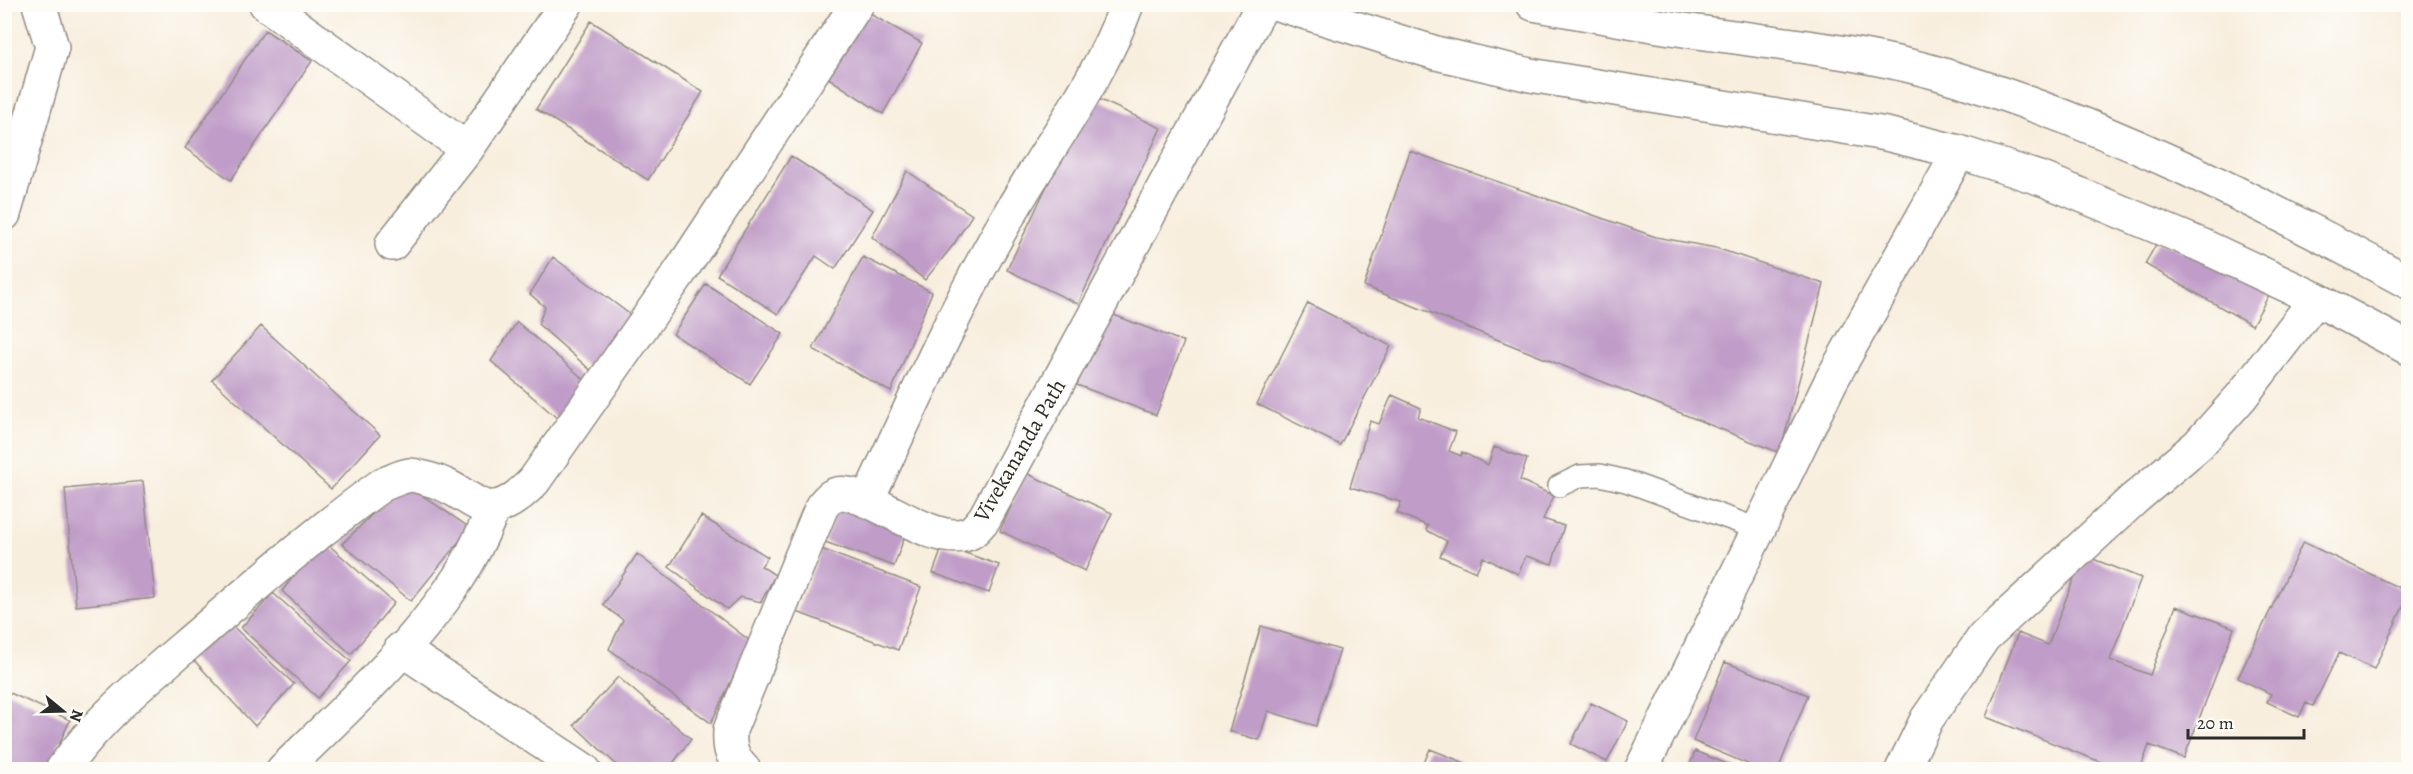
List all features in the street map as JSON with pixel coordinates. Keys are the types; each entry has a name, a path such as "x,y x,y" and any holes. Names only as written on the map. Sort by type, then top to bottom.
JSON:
{"street":[{"path":"4,214 52,47 39,4"},
{"path":"266,4 467,149"},
{"path":"392,244 467,149 566,4"},
{"path":"62,770 76,749 132,692 239,599 383,484 411,475 435,481 473,503 494,507 516,500 534,481 680,272 857,4"},
{"path":"867,501 962,298 1038,165 1093,76 1120,25 1127,4"},
{"name":"Vivekananda Path","path":"744,770 734,760 729,746 730,730 822,506 832,496 841,494 867,501 934,532 954,537 970,533 984,519 1263,4"},
{"path":"1278,4 1436,53 1530,75 1875,132 1959,152 2044,180 2201,245 2316,299 2409,348"},
{"path":"1533,4 1643,25 1807,47 1935,73 2044,110 2154,155 2339,244 2409,282"},
{"path":"1641,770 1831,381 1959,152"},
{"path":"1902,770 1927,718 1984,637 2125,507 2198,445 2241,397 2316,299"},
{"path":"283,770 340,715 426,621 459,577 494,507"},
{"path":"401,649 585,770"}],"lane":[{"path":"1559,486 1580,476 1600,475 1626,481 1758,529"}],"building":[{"path":"863,10 922,43 883,114 824,75"},
{"path":"591,21 703,92 648,180 536,109"},
{"path":"265,30 312,61 231,180 185,148"},
{"path":"1090,95 1161,128 1078,304 1007,270"},
{"path":"1410,151 1656,237 1716,248 1824,284 1780,453 1364,286"},
{"path":"791,156 873,210 835,269 816,256 778,314 717,275"},
{"path":"907,171 972,215 954,244 925,280 872,237"},
{"path":"2158,241 2274,286 2252,325 2145,264"},
{"path":"553,257 632,316 595,374 538,324 545,307 530,294"},
{"path":"863,257 932,292 891,392 813,349"},
{"path":"706,284 783,334 750,384 673,334"},
{"path":"1308,303 1391,346 1340,445 1257,404"},
{"path":"1106,312 1184,342 1156,415 1077,385"},
{"path":"517,322 586,381 557,418 491,361"},
{"path":"261,326 380,435 331,489 212,380"},
{"path":"1392,395 1421,408 1418,417 1456,432 1449,451 1461,456 1462,452 1488,465 1494,447 1527,459 1520,480 1554,496 1543,519 1564,526 1552,564 1526,556 1518,574 1483,557 1476,572 1440,556 1447,541 1426,530 1428,526 1397,513 1401,502 1350,487 1370,421 1379,424"},
{"path":"1026,473 1112,513 1085,571 1000,531"},
{"path":"143,481 155,598 76,606 65,489"},
{"path":"404,483 470,528 411,601 342,544"},
{"path":"840,499 909,524 894,566 825,542"},
{"path":"701,516 768,557 761,566 775,575 761,602 740,597 727,609 669,567"},
{"path":"322,539 394,603 351,654 282,591"},
{"path":"2303,542 2408,592 2408,596 2374,669 2339,653 2313,706 2306,703 2299,717 2267,702 2271,694 2238,678"},
{"path":"943,545 999,565 989,593 933,573"},
{"path":"821,549 921,587 898,650 797,612"},
{"path":"637,554 750,641 711,723 609,649 623,620 603,605"},
{"path":"2083,555 2141,578 2110,660 2150,675 2176,606 2234,628 2184,758 2149,745 2140,770 2121,770 1986,717 2018,633 2048,645"},
{"path":"273,593 351,661 318,698 241,628"},
{"path":"226,620 294,684 255,726 191,657"},
{"path":"1261,626 1340,650 1316,726 1268,711 1259,740 1229,731"},
{"path":"1725,662 1808,695 1778,770 1762,770 1693,741"},
{"path":"618,677 691,739 668,770 622,770 574,725"},
{"path":"8,692 70,720 47,770 4,770 4,699"},
{"path":"1591,703 1628,721 1607,762 1571,744"},
{"path":"1430,749 1465,763 1462,770 1421,770"},
{"path":"1695,751 1740,769 1740,770 1688,770"}]}
